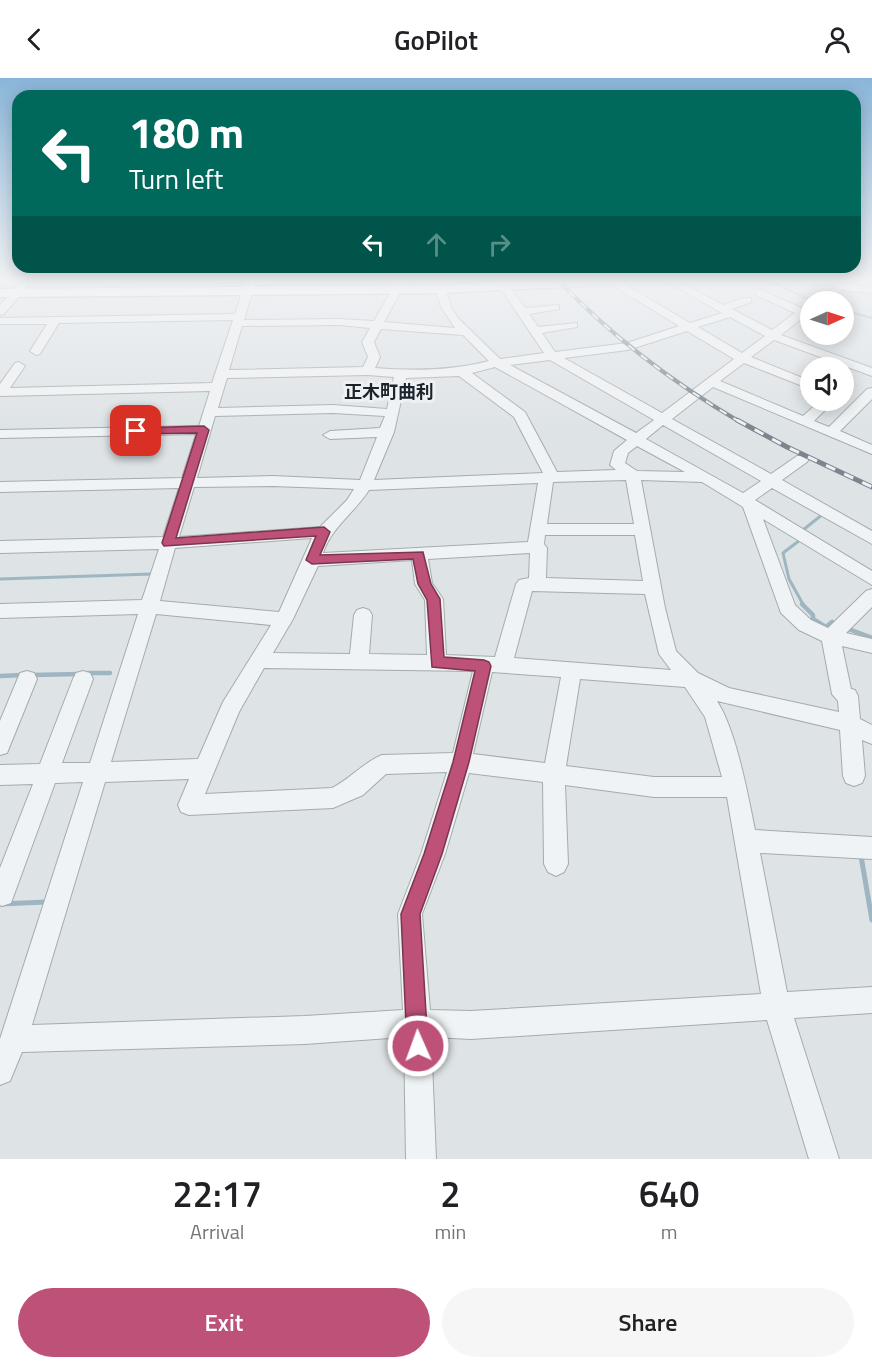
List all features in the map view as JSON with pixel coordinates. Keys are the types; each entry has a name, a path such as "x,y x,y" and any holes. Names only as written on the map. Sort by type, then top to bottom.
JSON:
{"street":[{"path":"36,351 49,330"},
{"path":"0,1070 14,1040 95,773 235,330"},
{"path":"367,371 374,357 368,342 375,330"},
{"path":"444,330 463,332 497,363 705,477 872,579"},
{"path":"538,330 535,331 552,356 665,418 872,538"},
{"path":"0,392 367,371 401,374 462,372 497,363 628,346 672,330"},
{"path":"693,330 742,358 800,381"},
{"path":"764,330 872,372"},
{"path":"781,330 621,451 617,465 633,475 653,588 668,654 691,679 714,714 736,787 776,1005 824,1159"},
{"path":"0,392 19,366"},
{"path":"462,372 520,415 549,477 538,529 537,585"},
{"path":"401,374 393,413 366,485 352,504 324,532 284,619 230,708 189,805 333,798 355,788 382,765 461,762 654,788 736,787"},
{"path":"713,383 872,450"},
{"path":"830,433 866,407 872,392"},
{"path":"209,412 333,409 393,413"},
{"path":"805,422 817,411"},
{"path":"0,434 204,430"},
{"path":"330,435 387,432"},
{"path":"746,502 802,459"},
{"path":"0,487 284,481 366,485 633,475 705,477"},
{"path":"746,502 787,608 793,616 814,632 872,646"},
{"path":"538,529 642,530"},
{"path":"0,547 168,543 324,532"},
{"path":"312,560 536,547"},
{"path":"418,555 424,584 434,599 437,663"},
{"path":"421,1159 411,914 433,854 493,666 525,584 653,588"},
{"path":"831,637 872,596"},
{"path":"0,611 149,607 284,619"},
{"path":"359,662 363,615"},
{"path":"831,637 842,694 849,696 854,776"},
{"path":"259,660 437,663 691,679 725,696 852,725 872,735"},
{"path":"556,864 554,774 562,717 572,672"},
{"path":"2,894 83,679"},
{"path":"0,746 27,680"},
{"path":"0,775 204,769"},
{"path":"746,842 872,848"},
{"path":"14,1040 305,1030 417,1023 471,1026 872,1000"}],"waterway":[{"path":"803,530 823,514"},
{"path":"800,540 783,553 789,579 804,606"},
{"path":"0,579 152,574"},
{"path":"804,606 813,615 813,619 826,627 832,622"},
{"path":"846,628 872,638"},
{"path":"88,673 110,673"},
{"path":"31,675 80,674"},
{"path":"0,676 23,675"},
{"path":"861,856 872,920"},
{"path":"0,904 46,902"}],"railway":[{"path":"611,330 667,375 740,422"},
{"path":"737,420 787,447 872,487"}],"district":[{"name":"正木町曲利","path":"389,392"}],"route":[{"path":"136,431 204,430 168,543 324,532 312,560 418,555 424,584 434,599 437,663 470,663 484,666 461,762 433,854 411,914 418,1046"}]}
